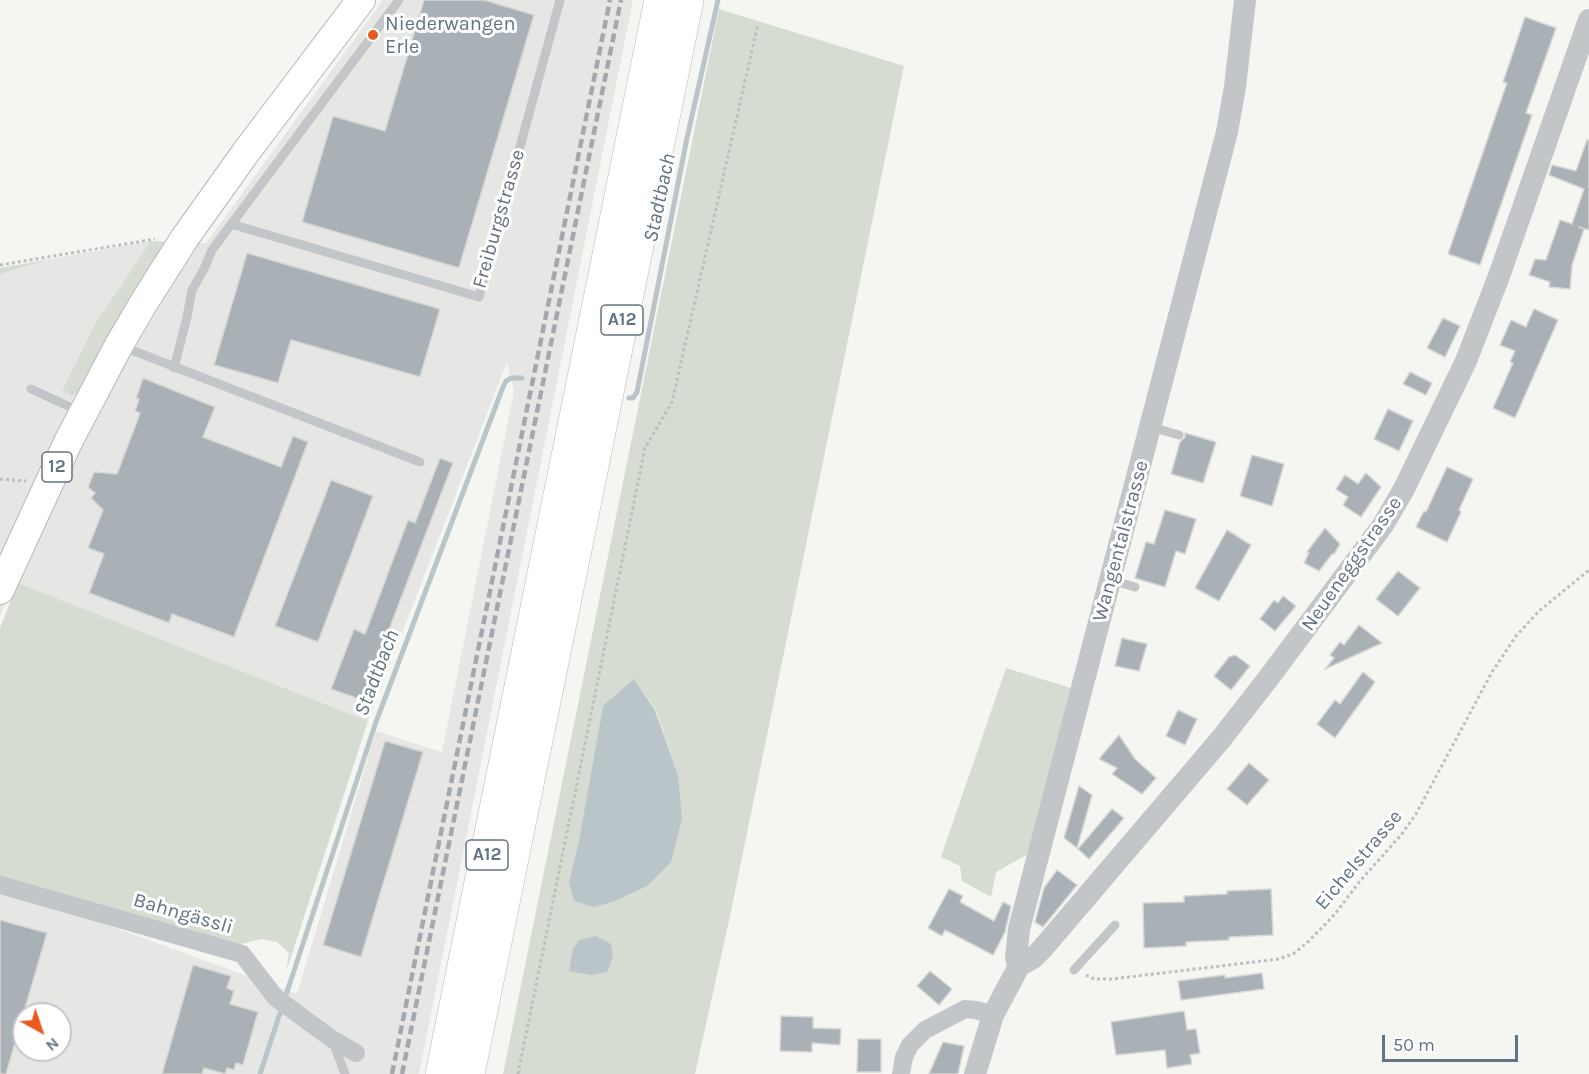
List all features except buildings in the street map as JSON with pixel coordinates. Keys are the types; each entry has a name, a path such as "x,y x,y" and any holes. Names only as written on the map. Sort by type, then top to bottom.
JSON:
{"highway":[{"name":"A12","path":"442,1074 661,0"},
{"name":"A12","path":"468,1074 687,0"}],"main road":[{"name":"12","path":"0,590 83,413 119,345 184,240 265,126 361,0"}],"street":[{"name":"Wangentalstrasse","path":"975,1074 993,1015 1019,966 1016,958 1019,929 1227,132 1235,87 1245,0"},
{"name":"Neueneggstrasse","path":"1019,966 1033,958 1042,948 1221,739 1383,525 1404,489 1466,361 1499,276 1589,20"},
{"name":"Bahngässli","path":"0,885 242,954 276,998 332,1039 356,1053"},
{"path":"901,1074 904,1057 910,1045 925,1030 965,1009 993,1015"}],"lane":[{"path":"174,368 192,290 212,250 399,0"},
{"name":"Freiburgstrasse","path":"231,224 479,297 560,0"},
{"path":"119,345 420,462"},
{"path":"31,389 83,413"},
{"path":"1151,427 1179,435"},
{"path":"1111,580 1135,587"},
{"path":"1074,970 1115,925"},
{"path":"332,1039 345,1074"}],"path":[{"path":"518,1074 645,448 672,402 758,24"},
{"path":"0,266 149,239 184,240"},
{"name":"Eichelstrasse","path":"1074,970 1094,979 1112,979 1279,959 1301,948 1335,914 1359,881 1401,835 1416,814 1492,672 1516,636 1539,611 1589,570"}],"shaded area":[{"path":"383,0 633,0 419,1074 0,1074 0,886 297,994 376,731 442,752 514,391 507,362 368,721 15,582 0,616 0,268 151,241 206,243"},
{"path":"719,9 904,66 730,916 695,1074 503,1074","holes":["634,679 656,710 678,775 569,883 579,841"]},
{"path":"151,241 169,242 110,331 82,388 72,396 62,392 94,326"},
{"path":"46,260 0,274 0,268"},
{"path":"18,583 368,721 286,972 289,953 277,942 261,939 241,944 223,941 0,877 0,628"},
{"path":"1006,668 1074,689 1030,853 996,872 991,897 962,881 960,866 941,857"},
{"path":"634,679 655,710 678,775 682,819 671,862 647,886 615,901 594,907 574,901 569,882 579,841 603,706"},
{"path":"596,936 611,944 613,957 607,972 591,975 569,971 573,949 579,940"}],"waterway":[{"name":"Stadtbach","path":"629,398 633,398 637,392 687,138 718,0"},
{"name":"Stadtbach","path":"286,995 376,722 503,387 511,378 522,378"},
{"name":"Stadtbach","path":"260,1074 280,1013"}],"railway":[{"path":"392,1074 610,0"},
{"path":"402,1074 621,0"}],"place":[{"name":"Niederwangen Erle","path":"373,35"}]}
